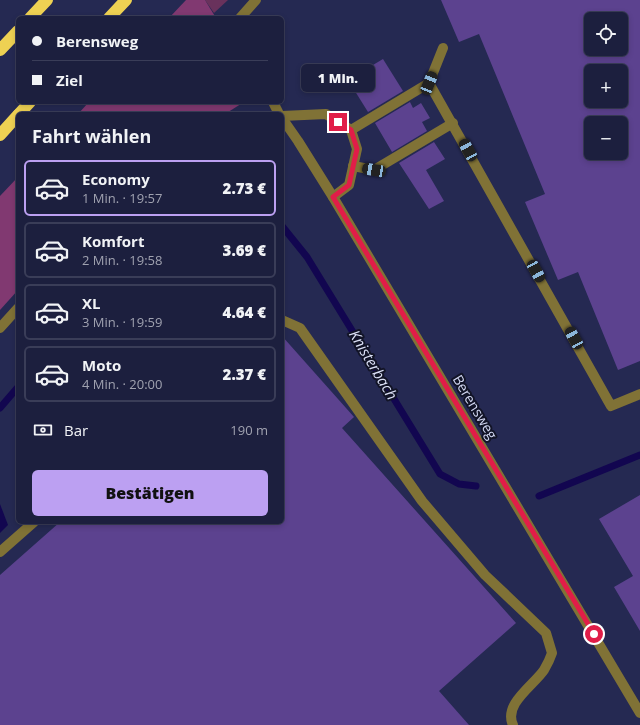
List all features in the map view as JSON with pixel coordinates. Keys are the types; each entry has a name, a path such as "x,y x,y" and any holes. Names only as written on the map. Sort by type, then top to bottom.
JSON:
{"highway":[{"path":"32,16 47,0"},
{"path":"111,16 126,0"},
{"path":"0,50 16,33"},
{"path":"22,112 28,104"},
{"path":"0,135 16,118"}],"street":[{"path":"242,16 256,0"},
{"path":"351,130 429,83 443,48"},
{"path":"429,83 453,123 611,406 640,394"},
{"path":"284,117 326,114 351,130 357,149 349,185 333,197"},
{"name":"Berensweg","path":"284,120 333,197 640,713"},
{"path":"353,166 374,170 453,123"},
{"path":"0,328 16,310"},
{"path":"284,321 300,328 427,506 485,575 546,633 552,653 544,670 514,704 511,722 513,725"},
{"path":"0,552 32,524"}],"shaded area":[{"path":"186,0 205,0 215,16 171,16"},
{"path":"205,0 228,0 214,13"},
{"path":"87,104 241,104 228,112 80,112"},
{"path":"16,179 16,292 0,310 0,196"},
{"path":"0,504 8,525 0,533"}],"building":[{"path":"441,0 640,0 640,361 618,370 578,272 558,280 525,202 545,194 479,34 459,42"},
{"path":"383,59 403,91 368,112 348,80"},
{"path":"410,102 413,108 421,103 430,118 422,122 427,131 392,152 375,123"},
{"path":"434,142 445,159 426,170 444,201 429,209 399,163"},
{"path":"284,338 354,417 342,428 516,623 439,691 469,725 0,725 0,575 58,524 284,524"},
{"path":"640,495 640,631 614,587 633,576 599,519"}],"waterway":[{"name":"Knisterbach","path":"284,228 307,257 440,474 459,484 476,486"},
{"name":"Knisterbach","path":"0,408 16,389"},
{"name":"Knisterbach","path":"539,496 640,455"}],"route":[{"path":"338,122 351,130 357,149 349,185 333,197 594,634"}]}
